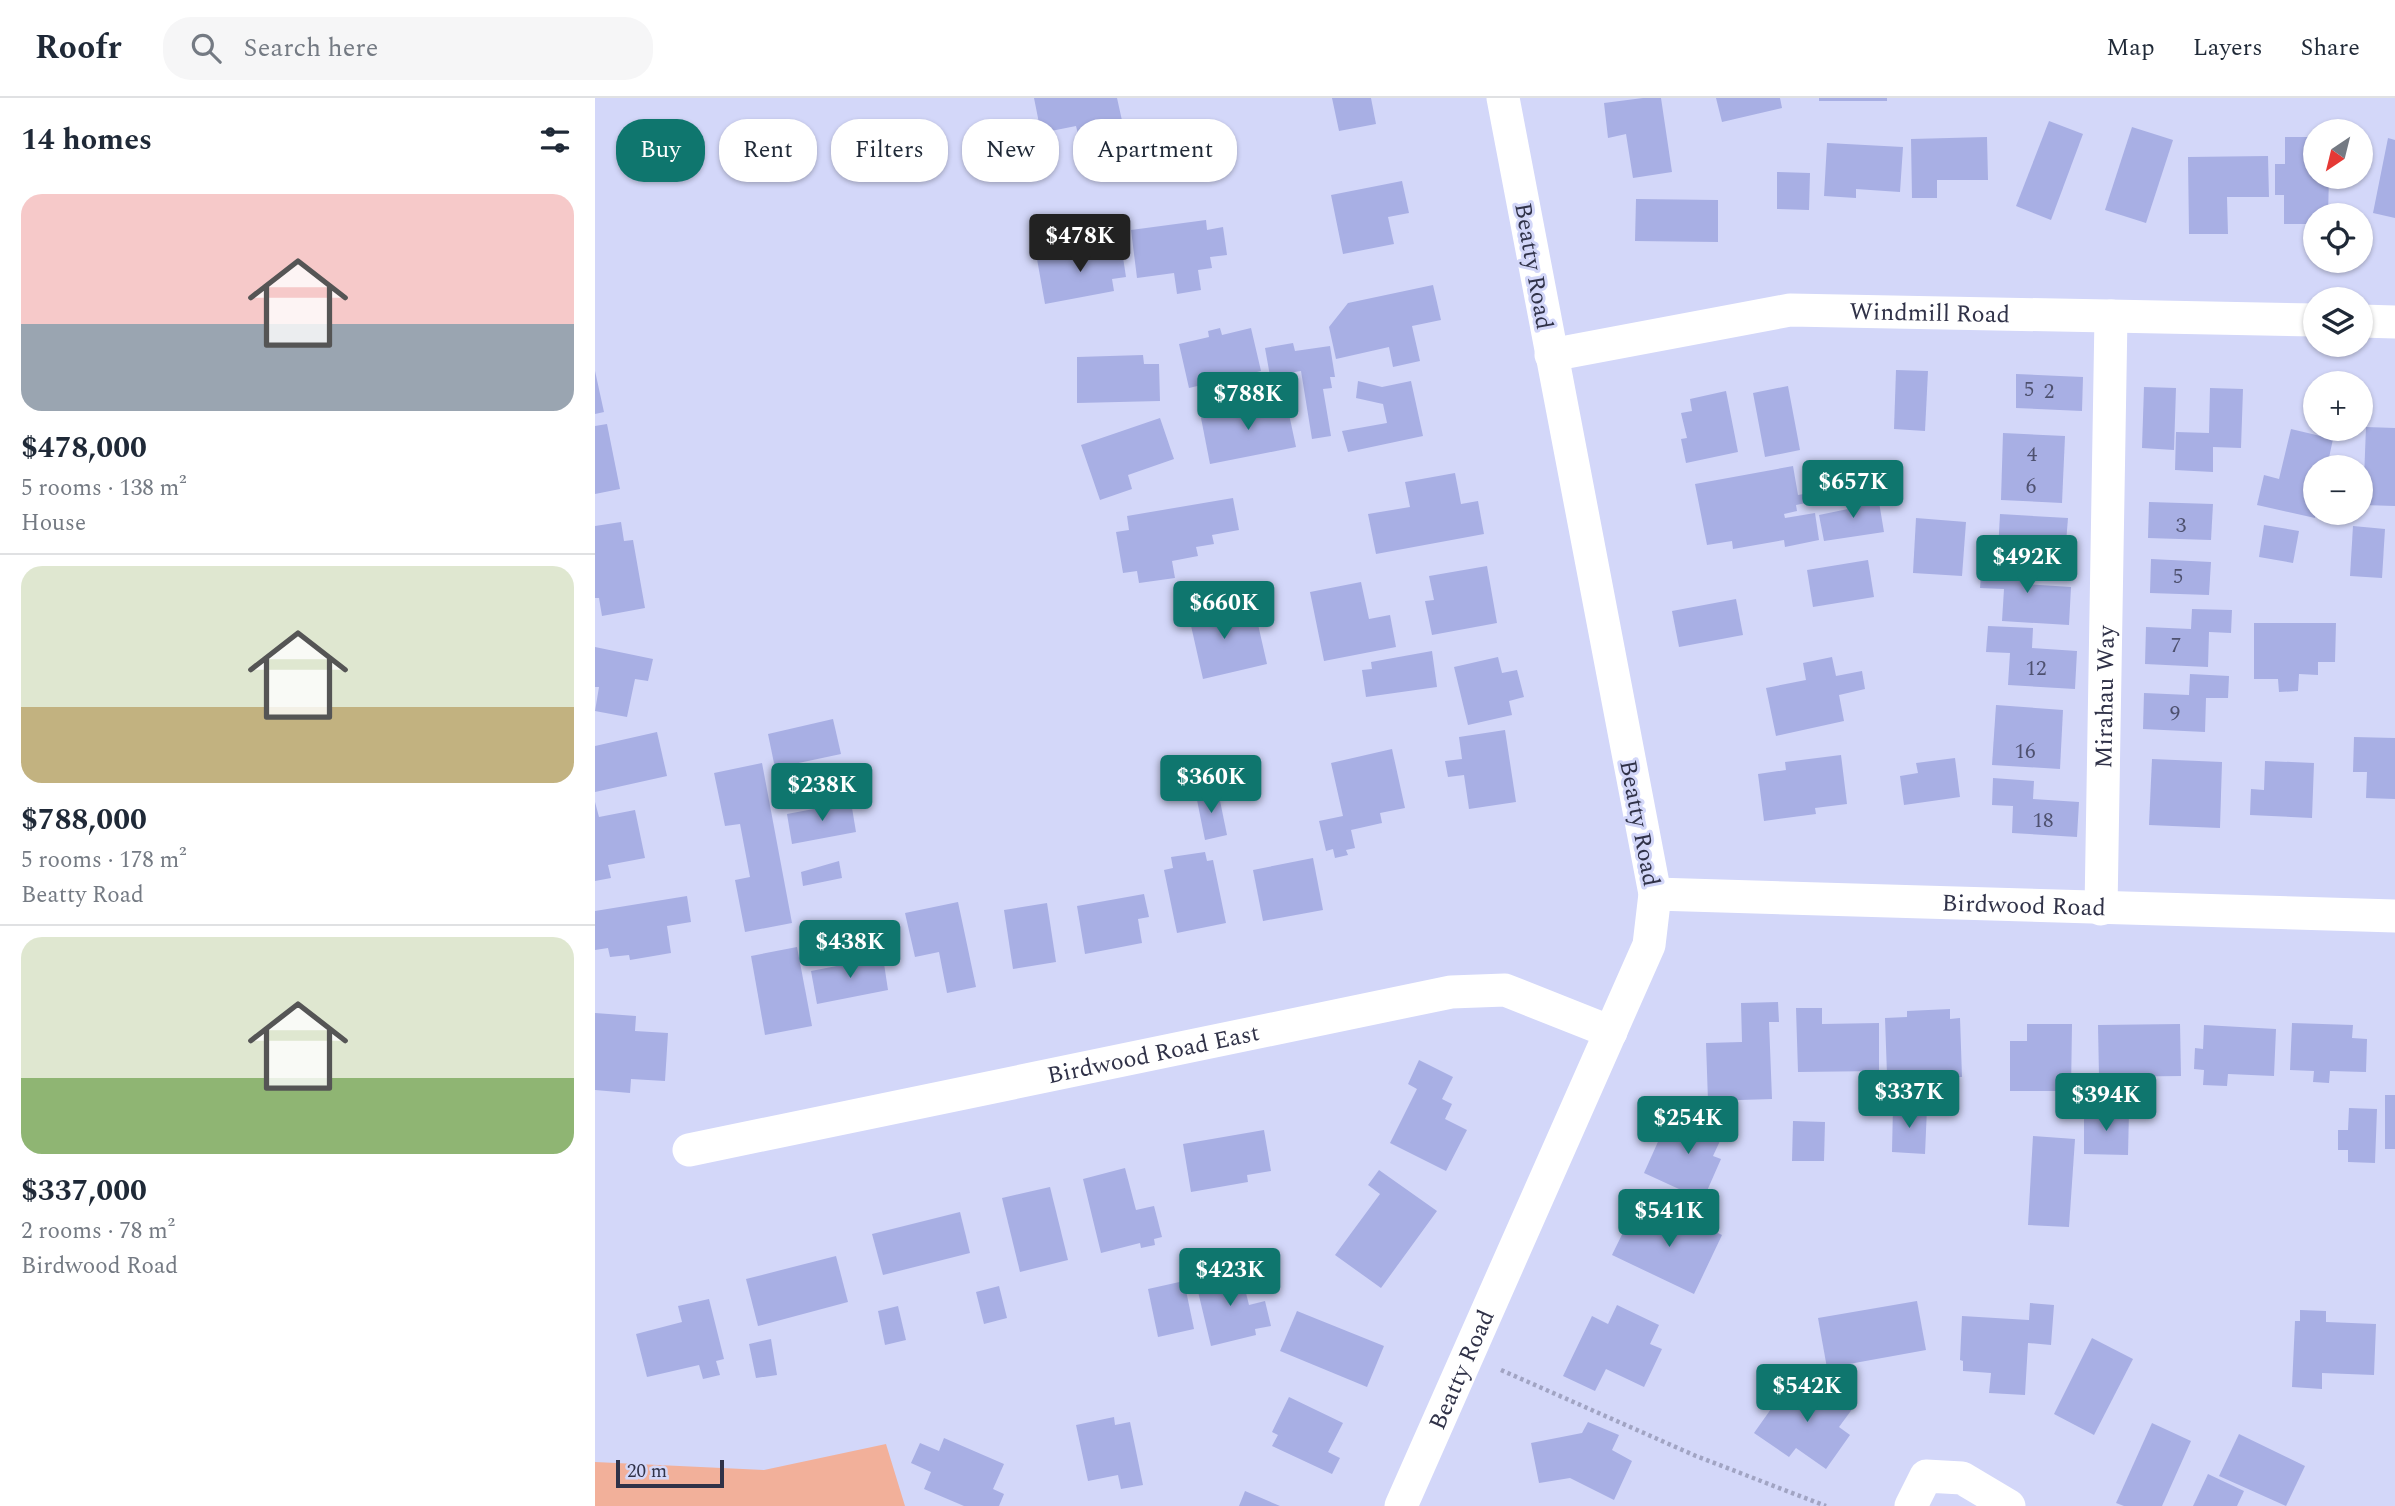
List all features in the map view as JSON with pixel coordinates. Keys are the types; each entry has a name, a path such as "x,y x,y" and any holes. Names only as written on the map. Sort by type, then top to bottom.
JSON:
{"street":[{"name":"Beatty Road","path":"1401,1506 1649,945 1655,894 1503,98"},
{"name":"Windmill Road","path":"1551,355 1790,310 2303,320"},
{"name":"Mirahau Way","path":"2101,909 2111,316"},
{"path":"2373,321 2395,322"},
{"name":"Birdwood Road","path":"1655,894 2101,909 2395,915"},
{"name":"Birdwood Road East","path":"689,1150 1451,992 1505,989 1611,1032"},
{"path":"1911,1506 1926,1476 1962,1478 2009,1506"}],"path":[{"path":"1501,1370 1696,1455 1826,1506"}],"shaded area":[{"path":"886,1444 905,1506 595,1506 595,1462 764,1470"}],"building":[{"path":"1034,98 1117,98 1122,119 1073,119 1073,127 1059,129 1059,119 1038,119"},
{"path":"1332,98 1371,98 1376,124 1339,131"},
{"path":"1661,98 1672,172 1633,178 1626,134 1608,138 1604,103"},
{"path":"1716,98 1780,98 1782,108 1722,122"},
{"path":"1819,98 1887,98 1887,101 1819,101"},
{"path":"2049,121 2083,134 2051,220 2016,206"},
{"path":"2132,127 2173,140 2146,223 2105,210"},
{"path":"1987,137 1988,180 1937,180 1937,198 1912,198 1911,139"},
{"path":"2285,137 2303,137 2303,189 2329,189 2328,203 2303,203 2303,224 2284,224 2284,195 2275,195 2275,164 2285,164"},
{"path":"2388,138 2395,140 2395,218 2373,213"},
{"path":"1827,143 1903,147 1900,192 1856,189 1856,198 1824,196"},
{"path":"2268,156 2269,197 2227,197 2228,234 2189,234 2188,157"},
{"path":"1777,172 1810,173 1809,210 1777,209"},
{"path":"1402,181 1409,213 1388,217 1394,244 1343,254 1331,195"},
{"path":"1636,199 1718,200 1718,242 1635,241"},
{"path":"1206,220 1207,230 1223,227 1227,255 1210,257 1212,268 1198,270 1201,290 1177,294 1174,273 1137,278 1131,230"},
{"path":"1106,247 1108,254 1122,251 1126,277 1112,279 1114,291 1045,304 1037,259"},
{"path":"1433,285 1441,320 1412,326 1420,361 1393,367 1389,347 1336,359 1329,327 1348,303"},
{"path":"1220,328 1222,335 1251,328 1261,371 1189,388 1179,344 1209,337 1208,331"},
{"path":"1293,343 1295,351 1330,346 1335,377 1330,377 1332,388 1323,389 1331,436 1312,439 1301,371 1270,376 1265,348"},
{"path":"1143,355 1144,364 1159,364 1160,401 1077,403 1077,357"},
{"path":"1896,370 1928,371 1925,431 1894,429"},
{"path":"595,371 604,412 595,414"},
{"path":"2016,374 2083,377 2082,411 2016,408"},
{"path":"1358,381 1382,387 1411,381 1423,436 1348,452 1342,431 1387,423 1383,404 1356,398"},
{"path":"1788,386 1800,450 1765,457 1753,393"},
{"path":"2144,387 2176,388 2174,450 2142,448"},
{"path":"2210,388 2243,389 2241,448 2213,447 2213,472 2175,470 2176,432 2209,433"},
{"path":"1726,391 1738,452 1686,463 1681,439 1687,438 1681,413 1692,411 1690,399"},
{"path":"1286,400 1296,447 1210,464 1201,418"},
{"path":"1160,418 1174,459 1128,475 1132,489 1100,500 1081,445"},
{"path":"607,424 620,489 595,494 595,426"},
{"path":"2373,427 2395,428 2395,506 2373,505 2373,455 2365,455 2365,441 2373,441"},
{"path":"2291,429 2303,432 2303,441 2333,441 2330,455 2303,455 2303,515 2257,505 2264,475 2279,479"},
{"path":"2003,433 2065,436 2062,503 2001,500"},
{"path":"1793,466 1798,495 1809,493 1811,502 1796,505 1797,511 1784,514 1785,518 1815,513 1819,540 1785,547 1784,540 1733,549 1732,541 1707,545 1695,484"},
{"path":"1455,473 1461,504 1478,501 1484,534 1376,554 1368,514 1410,507 1405,482"},
{"path":"1878,496 1884,532 1824,541 1819,515 1848,509 1846,501"},
{"path":"1233,498 1239,530 1212,535 1214,544 1196,547 1198,556 1172,561 1175,578 1139,583 1137,571 1123,573 1116,532 1129,530 1127,516"},
{"path":"2149,502 2213,504 2211,540 2148,538"},
{"path":"2000,514 2068,518 2065,555 1998,551"},
{"path":"1916,518 1966,522 1962,576 1913,573"},
{"path":"621,522 624,541 633,540 645,608 602,616 599,598 595,598 595,526"},
{"path":"2264,525 2299,531 2293,563 2259,557"},
{"path":"2353,526 2385,529 2382,578 2350,576"},
{"path":"2151,559 2211,562 2209,595 2150,593"},
{"path":"1868,560 1874,597 1813,607 1807,570"},
{"path":"1982,562 2028,564 2026,584 2071,587 2069,625 2002,621 2004,589 1980,588"},
{"path":"1487,566 1497,623 1432,635 1425,601 1434,600 1429,576"},
{"path":"1361,582 1369,619 1390,615 1396,647 1324,661 1310,592"},
{"path":"1736,599 1743,635 1679,647 1672,611"},
{"path":"1222,600 1228,627 1257,620 1267,664 1203,679 1187,608"},
{"path":"2192,609 2232,610 2231,633 2209,632 2208,667 2145,664 2146,627 2191,629"},
{"path":"2254,623 2336,623 2335,662 2318,662 2318,675 2299,674 2298,691 2279,692 2278,679 2254,679"},
{"path":"1988,626 2033,628 2032,648 2077,651 2075,689 2008,685 2010,653 1986,652"},
{"path":"595,647 653,659 648,681 635,679 627,717 595,711 599,687 595,687"},
{"path":"1432,651 1437,687 1366,697 1362,670 1372,669 1371,662"},
{"path":"1498,657 1502,673 1517,670 1524,697 1509,701 1512,715 1468,725 1454,667"},
{"path":"1832,657 1836,676 1862,671 1865,689 1839,695 1844,721 1776,736 1766,688 1806,680 1803,663"},
{"path":"2190,674 2229,676 2228,698 2206,698 2205,732 2143,729 2144,693 2189,695"},
{"path":"1996,705 2063,710 2060,769 1992,765"},
{"path":"833,719 841,754 775,768 768,734"},
{"path":"1505,730 1516,802 1469,809 1464,775 1448,777 1445,761 1462,759 1459,737"},
{"path":"657,732 667,776 595,792 595,746"},
{"path":"2354,737 2395,738 2395,799 2366,798 2367,772 2353,772"},
{"path":"1392,749 1405,808 1380,813 1382,823 1351,830 1355,848 1346,850 1348,855 1335,858 1333,849 1326,851 1319,821 1343,816 1331,763"},
{"path":"1841,755 1847,804 1815,808 1816,814 1764,821 1758,774 1786,770 1785,762"},
{"path":"1955,758 1960,797 1904,805 1900,776 1918,773 1916,763"},
{"path":"2152,759 2222,762 2220,828 2149,825"},
{"path":"2265,761 2314,763 2312,818 2250,815 2251,789 2264,790"},
{"path":"762,763 792,923 745,932 735,880 750,877 740,824 725,826 714,773"},
{"path":"1993,778 2034,781 2033,799 2079,802 2077,837 2012,833 2013,806 1992,805"},
{"path":"822,781 826,798 790,806 787,793 800,790 799,786"},
{"path":"1218,791 1227,835 1205,840 1196,795"},
{"path":"595,802 599,817 635,810 645,858 608,865 611,878 595,881"},
{"path":"851,802 856,832 792,844 787,814"},
{"path":"1205,852 1207,861 1213,860 1226,923 1177,933 1164,870 1173,868 1171,857"},
{"path":"1313,858 1323,910 1263,921 1253,870"},
{"path":"839,861 842,878 803,886 801,872"},
{"path":"1144,894 1149,917 1138,919 1142,943 1085,954 1077,906"},
{"path":"687,896 691,922 667,926 671,953 630,960 629,955 610,957 608,948 595,950 595,911"},
{"path":"958,902 976,987 947,993 939,952 915,957 905,913"},
{"path":"1047,903 1056,962 1013,969 1004,910"},
{"path":"854,939 857,957 832,961 828,944"},
{"path":"797,947 812,1026 765,1035 751,956"},
{"path":"883,957 888,990 817,1004 811,971"},
{"path":"1778,1002 1779,1022 1769,1022 1772,1099 1708,1101 1706,1043 1742,1042 1741,1003"},
{"path":"1796,1008 1822,1008 1822,1024 1879,1023 1879,1071 1798,1072"},
{"path":"1950,1009 1950,1019 1960,1018 1962,1077 1951,1077 1951,1088 1919,1089 1919,1075 1887,1075 1885,1018 1907,1017 1907,1011"},
{"path":"595,1013 636,1016 635,1031 668,1033 665,1081 631,1079 630,1093 595,1090"},
{"path":"2292,1023 2353,1025 2352,1038 2367,1039 2366,1072 2330,1071 2329,1083 2313,1082 2314,1071 2290,1070"},
{"path":"2027,1024 2072,1024 2071,1091 2010,1091 2010,1041 2027,1041"},
{"path":"2180,1024 2181,1076 2099,1077 2098,1025"},
{"path":"2204,1025 2276,1029 2274,1076 2228,1074 2227,1086 2203,1085 2204,1070 2194,1069 2195,1048 2203,1049"},
{"path":"1419,1060 1453,1077 1442,1099 1452,1104 1445,1119 1467,1130 1446,1171 1390,1143 1417,1089 1408,1084"},
{"path":"2385,1095 2395,1095 2395,1149 2385,1149"},
{"path":"1893,1106 1927,1108 1925,1154 1892,1152"},
{"path":"2349,1108 2377,1109 2375,1163 2348,1162 2348,1150 2338,1150 2338,1130 2348,1130"},
{"path":"1685,1110 1726,1128 1713,1156 1721,1159 1703,1200 1644,1173 1661,1135 1672,1140"},
{"path":"2084,1111 2129,1111 2128,1155 2084,1154"},
{"path":"1793,1121 1825,1122 1824,1161 1792,1161"},
{"path":"1264,1130 1271,1171 1247,1175 1248,1182 1191,1192 1183,1144"},
{"path":"2033,1136 2075,1139 2069,1227 2028,1225"},
{"path":"1125,1168 1136,1210 1154,1206 1162,1237 1154,1239 1155,1245 1141,1248 1140,1243 1101,1253 1083,1179"},
{"path":"1379,1170 1437,1211 1381,1288 1335,1255 1380,1194 1368,1185"},
{"path":"1050,1187 1068,1260 1020,1272 1002,1198"},
{"path":"1672,1211 1722,1235 1694,1294 1612,1255 1632,1214 1664,1229"},
{"path":"960,1212 970,1253 883,1275 872,1234"},
{"path":"836,1256 848,1302 758,1326 746,1279"},
{"path":"1240,1269 1249,1305 1265,1301 1271,1326 1255,1329 1256,1335 1211,1346 1195,1279"},
{"path":"1184,1281 1194,1329 1158,1337 1148,1289"},
{"path":"999,1286 1007,1318 984,1324 976,1292"},
{"path":"709,1299 724,1359 716,1361 720,1375 703,1379 699,1365 647,1377 636,1334 682,1322 678,1306"},
{"path":"1917,1301 1926,1350 1827,1368 1818,1318"},
{"path":"2030,1303 2054,1305 2051,1345 2028,1343 2025,1395 1989,1393 1991,1373 1963,1371 1963,1361 1960,1360 1962,1316 2029,1320"},
{"path":"1617,1305 1659,1325 1650,1344 1662,1349 1644,1387 1606,1369 1595,1391 1563,1376 1592,1316 1608,1324"},
{"path":"898,1306 906,1340 885,1345 878,1311"},
{"path":"2300,1310 2326,1311 2326,1322 2376,1324 2374,1375 2322,1373 2322,1389 2292,1387 2295,1321 2300,1321"},
{"path":"1297,1311 1384,1346 1367,1387 1280,1351"},
{"path":"2092,1338 2133,1359 2094,1435 2054,1414"},
{"path":"771,1339 777,1375 756,1378 749,1344"},
{"path":"1817,1383 1853,1408 1839,1427 1850,1435 1826,1469 1796,1448 1789,1457 1754,1433 1788,1385 1807,1398"},
{"path":"1289,1397 1343,1423 1328,1452 1340,1458 1332,1474 1272,1446 1278,1435 1272,1432"},
{"path":"1114,1417 1115,1425 1130,1422 1143,1485 1121,1489 1118,1475 1088,1481 1076,1425"},
{"path":"1588,1422 1619,1435 1612,1450 1632,1461 1614,1500 1570,1478 1539,1483 1531,1443 1582,1433"},
{"path":"2152,1423 2191,1441 2162,1506 2124,1506 2116,1503"},
{"path":"2239,1434 2305,1466 2286,1506 2219,1476"},
{"path":"944,1438 1004,1464 993,1489 1004,1494 999,1506 964,1506 924,1489 931,1472 911,1463 920,1443 939,1451"},
{"path":"2208,1474 2244,1491 2237,1506 2193,1506"},
{"path":"1245,1491 1280,1506 1239,1506"}]}
